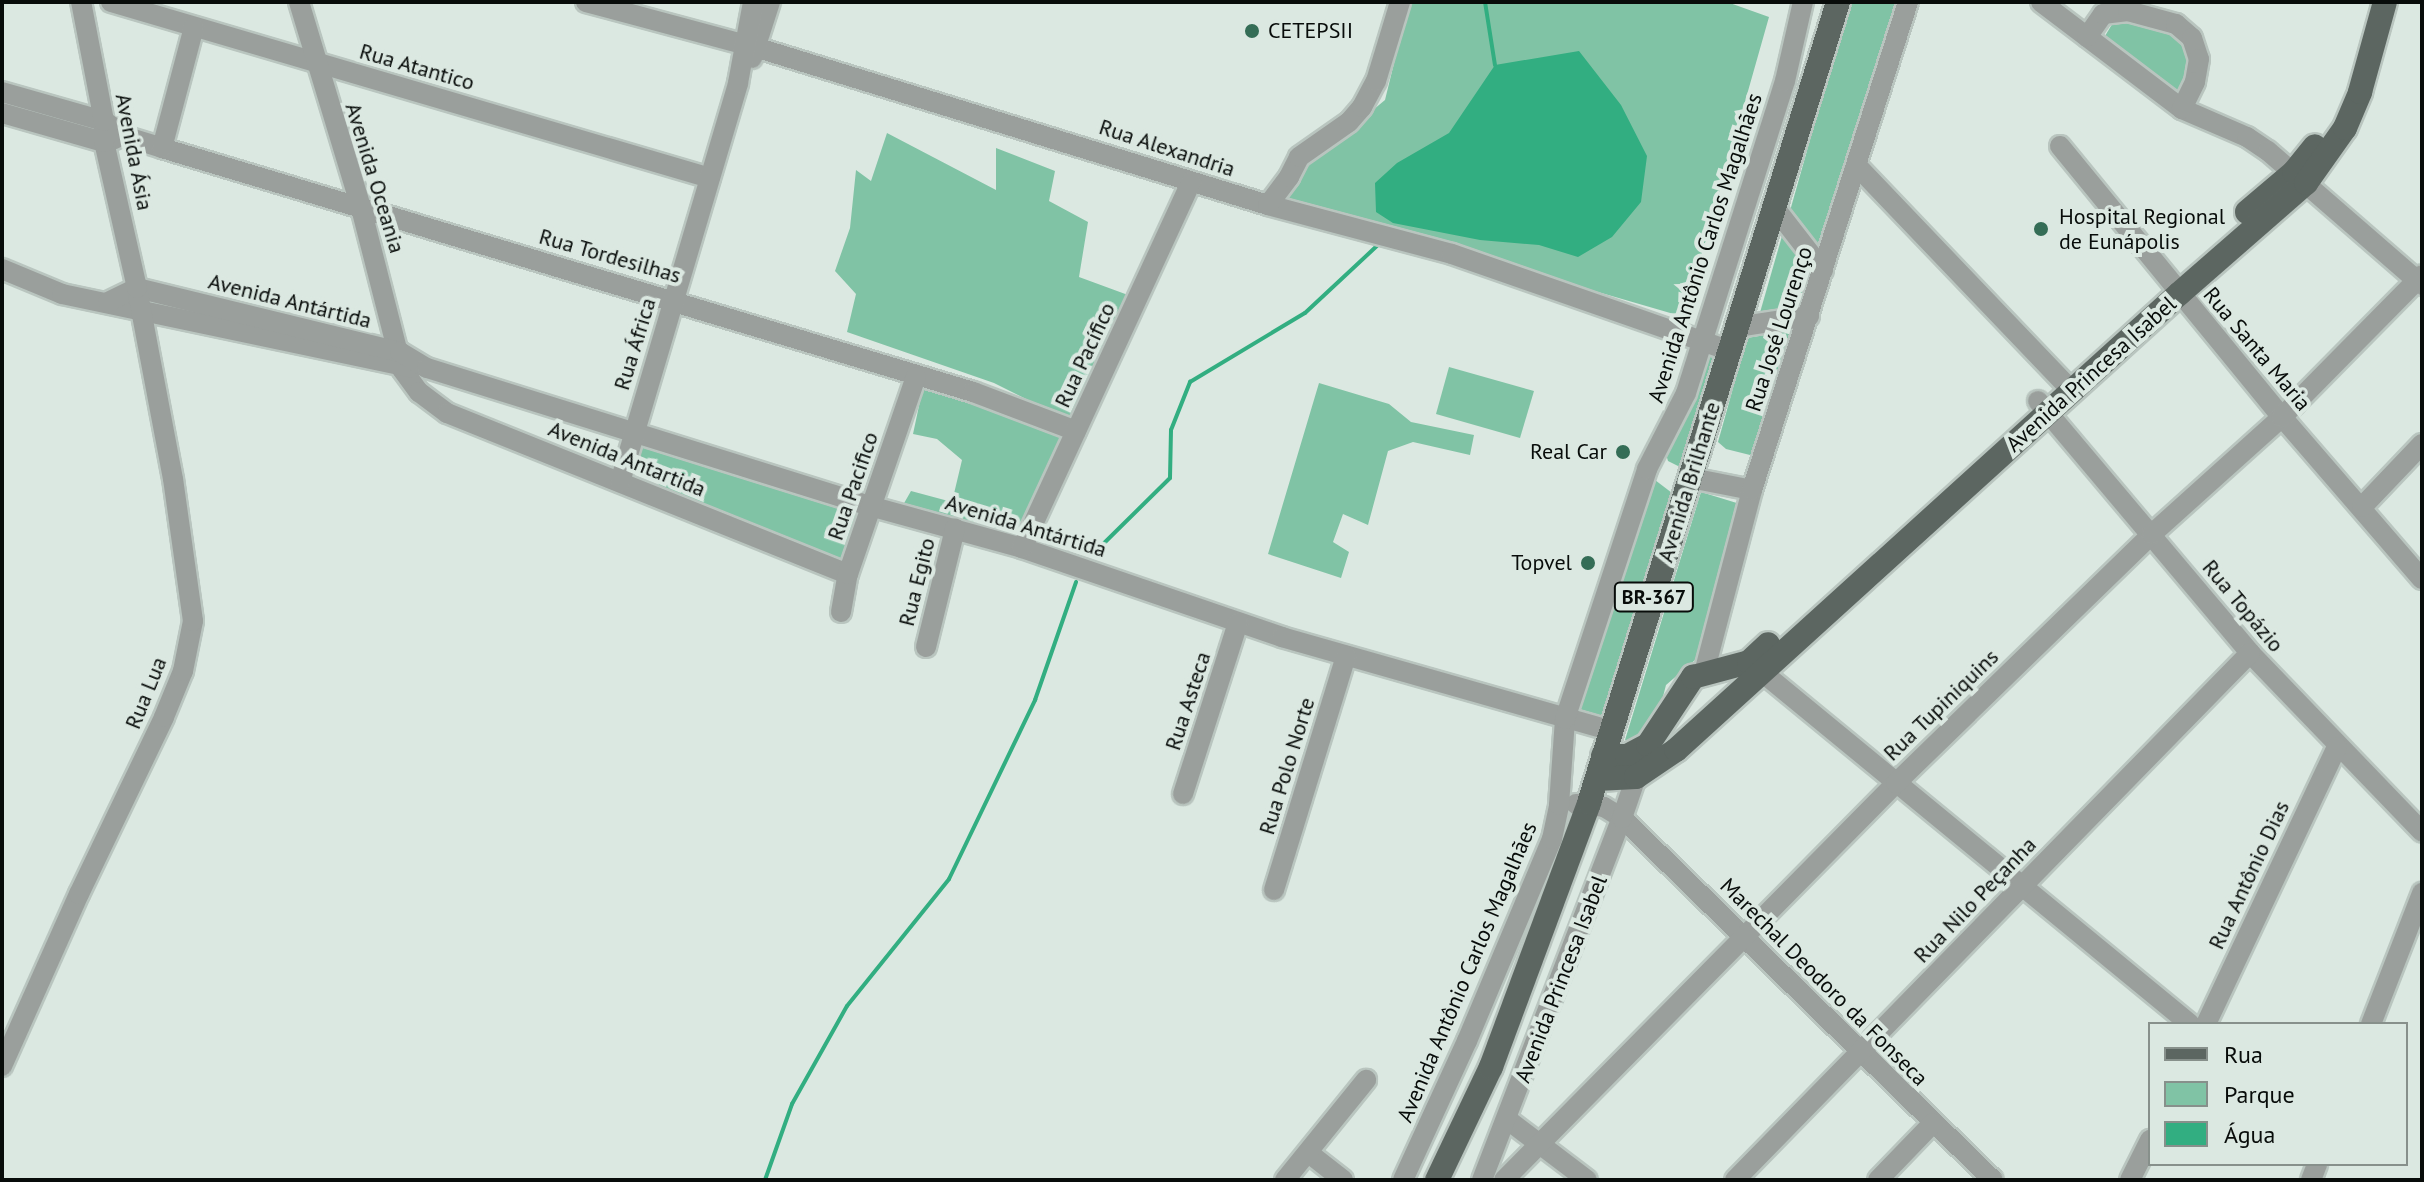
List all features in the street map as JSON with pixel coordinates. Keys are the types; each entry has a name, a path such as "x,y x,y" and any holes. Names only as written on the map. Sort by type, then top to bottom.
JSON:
{"main road":[{"name":"Avenida Brilhante","path":"1437,1180 1491,1067 1589,803 1838,2"},
{"name":"Avenida Princesa Isabel","path":"2300,178 2339,105 2368,2"},
{"name":"Avenida Princesa Isabel","path":"1701,726 1729,700 1755,667 1818,608 2174,287 2300,178 2345,128 2360,92 2385,2"},
{"name":"Avenida Princesa Isabel","path":"1708,672 1755,667"},
{"path":"1600,767 1648,745 1690,680 1708,672 1729,700"},
{"path":"1600,767 1636,777 1676,750 1701,726 1686,713 1677,698"}],"street":[{"name":"Avenida Ásia","path":"81,2 140,311"},
{"name":"Rua Atantico","path":"111,2 710,178"},
{"name":"Avenida Oceania","path":"299,2 361,208 401,360"},
{"name":"Rua Alexandria","path":"586,2 966,109 1268,205 1452,254 1730,351"},
{"name":"Rua África","path":"750,46 753,2"},
{"name":"Rua África","path":"620,482 738,83 750,46 770,2"},
{"path":"1268,205 1289,177 1299,157 1349,122 1362,107 1376,81 1400,2"},
{"name":"Avenida Antônio Carlos Magalhães","path":"1403,1180 1552,839 1559,805 1565,719 1628,520 1647,469 1686,393 1785,81 1803,2"},
{"name":"Rua José Lourenço","path":"1708,672 1752,490 1908,2"},
{"path":"2041,2 2182,109 2247,137 2421,281"},
{"path":"2087,37 2103,14 2128,11 2176,24 2192,38 2199,59 2195,82 2182,109"},
{"path":"162,148 194,27"},
{"name":"Rua Tordesilhas","path":"2,92 104,132"},
{"name":"Rua Tordesilhas","path":"2,113 127,137 674,299 916,377 973,392 1076,431"},
{"name":"Rua Santa Maria","path":"2060,146 2282,417 2422,579"},
{"path":"1854,171 1858,167 2067,385"},
{"name":"Rua Pacífico","path":"1022,548 1191,182"},
{"path":"1774,207 1823,270"},
{"name":"Avenida Antártida","path":"2,269 62,294 401,360"},
{"name":"Rua Tupiniquins","path":"1504,1180 1896,783 2152,534 2282,417 2421,281"},
{"path":"108,302 137,288"},
{"name":"Avenida Antártida","path":"137,288 401,360 870,506 1022,548 1238,623 1611,731"},
{"name":"Rua Lua","path":"2,1066 79,894 164,717 183,671 191,636 193,621 173,479 140,311"},
{"path":"1737,327 1809,316"},
{"name":"Avenida Antartida","path":"401,360 419,392 447,413 848,574"},
{"name":"Rua Pacifico","path":"841,612 848,574 916,377"},
{"name":"Rua Topázio","path":"2044,406 2250,653 2422,832"},
{"path":"2362,507 2422,444"},
{"path":"1691,478 1752,490"},
{"name":"Rua Egito","path":"926,647 955,529"},
{"name":"Rua Asteca","path":"1183,794 1238,623"},
{"name":"Rua Nilo Peçanha","path":"1735,1180 2250,653"},
{"name":"Rua Polo Norte","path":"1274,890 1346,656"},
{"path":"1755,667 2188,1022"},
{"name":"Rua Antônio Dias","path":"2207,1022 2337,747"},
{"name":"Avenida Princesa Isabel","path":"1482,1180 1508,1120 1622,818 1636,777 1636,752"},
{"path":"1559,805 1589,803"},
{"name":"Marechal Deodoro da Fonseca","path":"1589,803 1622,818 1993,1180"},
{"path":"2372,1022 2422,893"},
{"path":"1285,1180 1310,1154 1366,1080"},
{"path":"1508,1120 1587,1180"},
{"path":"1878,1180 1933,1123"},
{"path":"2130,1180 2148,1144"},
{"path":"1310,1154 1343,1180"}],"green space":[{"path":"1409,2 1727,2 1769,17 1684,317 1285,201 1302,169 1385,100"},
{"path":"1849,2 1899,2 1819,257 1788,218"},
{"path":"2127,18 2174,31 2194,55 2190,75 2178,98 2102,41 2114,21"},
{"path":"887,133 996,190 996,148 1055,171 1049,201 1088,222 1079,277 1128,295 1072,422 994,383 847,332 856,294 835,271 850,228 856,170 871,181"},
{"path":"1784,229 1815,270 1802,307 1759,316"},
{"path":"1796,330 1754,456 1726,449 1718,442 1747,338"},
{"path":"1708,353 1720,358 1686,462 1678,466 1668,461 1665,451 1697,391"},
{"path":"1449,367 1534,391 1520,438 1436,414"},
{"path":"1319,383 1389,404 1411,422 1474,435 1470,455 1413,442 1388,451 1368,525 1343,514 1333,542 1349,552 1341,578 1268,554"},
{"path":"923,387 1063,436 1016,535 903,505 911,491 952,502 962,460 937,439 913,434"},
{"path":"636,438 859,509 843,561 664,492 642,461"},
{"path":"1655,480 1676,496 1606,717 1579,709 1646,487"},
{"path":"1701,492 1740,504 1702,654 1666,685 1658,716 1643,741 1625,740"}],"water":[{"path":"1579,51 1621,105 1647,156 1641,202 1612,237 1578,257 1539,245 1480,240 1393,223 1376,212 1375,183 1397,163 1449,133 1495,65"}],"waterway":[{"path":"1485,2 1495,65"},
{"path":"1095,552 1170,478 1171,430 1190,382 1305,313 1378,245"},
{"path":"765,1180 792,1104 847,1006 949,879 1035,700 1076,582"}],"place":[{"name":"CETEPSII","path":"1252,31"},
{"name":"Hospital Regional de Eunápolis","path":"2041,229"},
{"name":"Real Car","path":"1623,452"},
{"name":"Topvel","path":"1588,563"}]}
